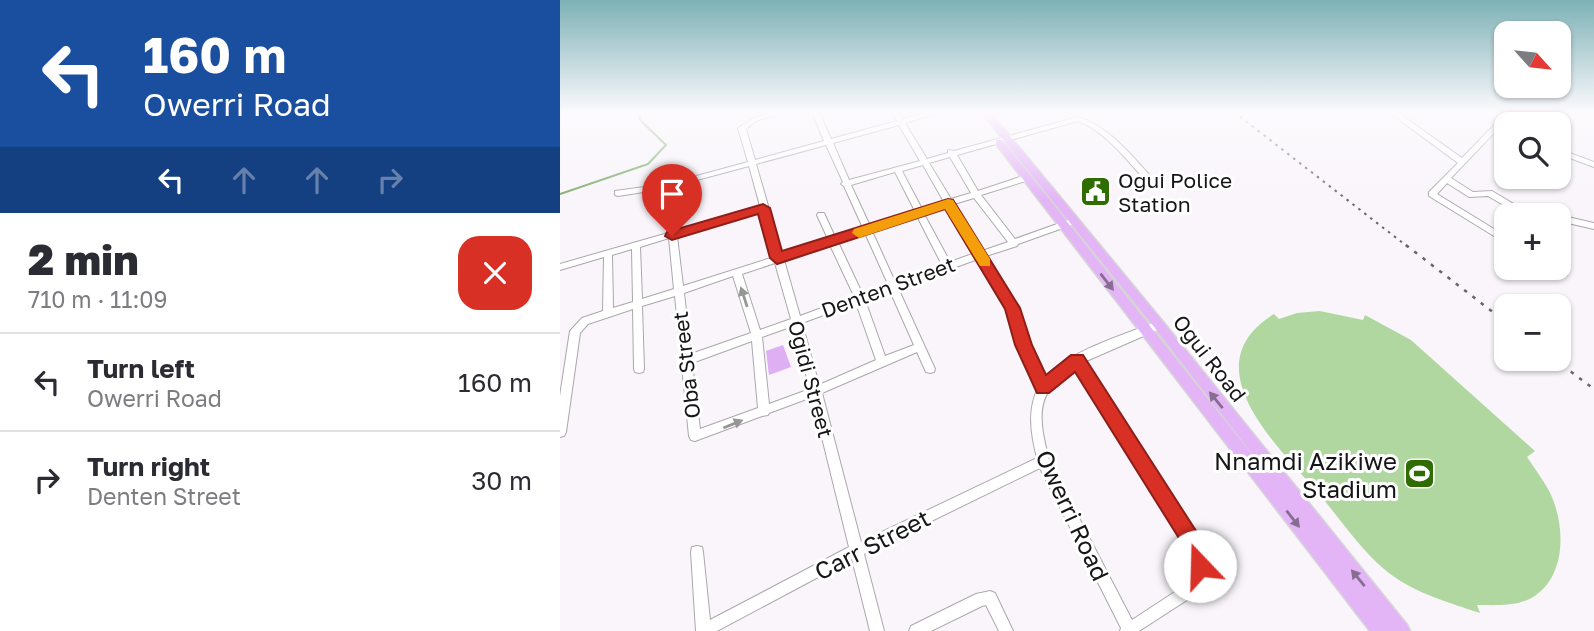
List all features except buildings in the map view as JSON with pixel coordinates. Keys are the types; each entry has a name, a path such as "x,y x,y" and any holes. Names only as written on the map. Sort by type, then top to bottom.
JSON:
{"main road":[{"name":"Ogui Road","path":"1003,141 1026,177 1069,223"},
{"name":"Ogui Road","path":"1003,141 1401,631"},
{"name":"Ogui Road","path":"1152,328 1379,630"}],"street":[{"name":"Ogidi Street","path":"745,141 816,391 877,631"},
{"path":"618,193 667,186 824,141"},
{"path":"830,141 845,184 869,229 930,369"},
{"name":"Denten Street","path":"913,141 1012,308 1023,345 1043,387"},
{"path":"845,184 992,141"},
{"path":"1108,141 1154,185"},
{"path":"1433,141 1462,162"},
{"path":"1482,141 1432,194 1494,233"},
{"path":"951,152 976,195 1014,244"},
{"path":"1571,156 1594,165"},
{"path":"897,169 922,212 947,265"},
{"path":"560,432 575,331 579,325 608,312 737,273 1026,177"},
{"path":"1447,179 1472,195 1489,193 1507,203"},
{"name":"Oba Street","path":"667,186 695,436 764,412 920,347"},
{"path":"562,267 763,208"},
{"path":"821,215 859,297 882,362"},
{"path":"1571,221 1594,226"},
{"name":"Denten Street","path":"687,360 1069,223"},
{"path":"636,246 639,369"},
{"path":"608,254 608,312"},
{"path":"737,273 757,337 764,412"},
{"path":"1043,387 1077,360 1152,328"},
{"path":"1077,360 1200,555 1196,586 1129,630"},
{"name":"Owerri Road","path":"1043,387 1036,424 1043,461 1129,630"},
{"name":"Carr Street","path":"704,631 855,551 1043,461"},
{"path":"697,552 704,631"},
{"path":"916,631 981,599 990,598 1006,631"}],"green space":[{"name":"Nnamdi Azikiwe Stadium","path":"1320,311 1363,320 1365,315 1411,340 1535,451 1527,457 1554,502 1560,530 1558,560 1554,573 1536,595 1515,603 1477,605 1480,613 1430,596 1406,584 1366,552 1282,453 1250,405 1240,381 1240,357 1250,335 1274,314 1279,319 1297,313"}],"waterway":[{"path":"560,194 648,164 666,145 662,141"}],"railway":[{"path":"1272,141 1408,247"},
{"path":"1406,245 1494,313"},
{"path":"1570,371 1594,389"}],"slow traffic":[{"path":"859,233 948,203 985,263"}],"place":[{"name":"Ogui Police Station","path":"1095,192"},
{"name":"Nnamdi Azikiwe Stadium","path":"1420,474"}],"route":[{"path":"672,236 763,208 777,258 948,203 1012,308 1023,345 1043,387 1052,377 1077,360 1184,527 1200,555 1200,566"}]}
